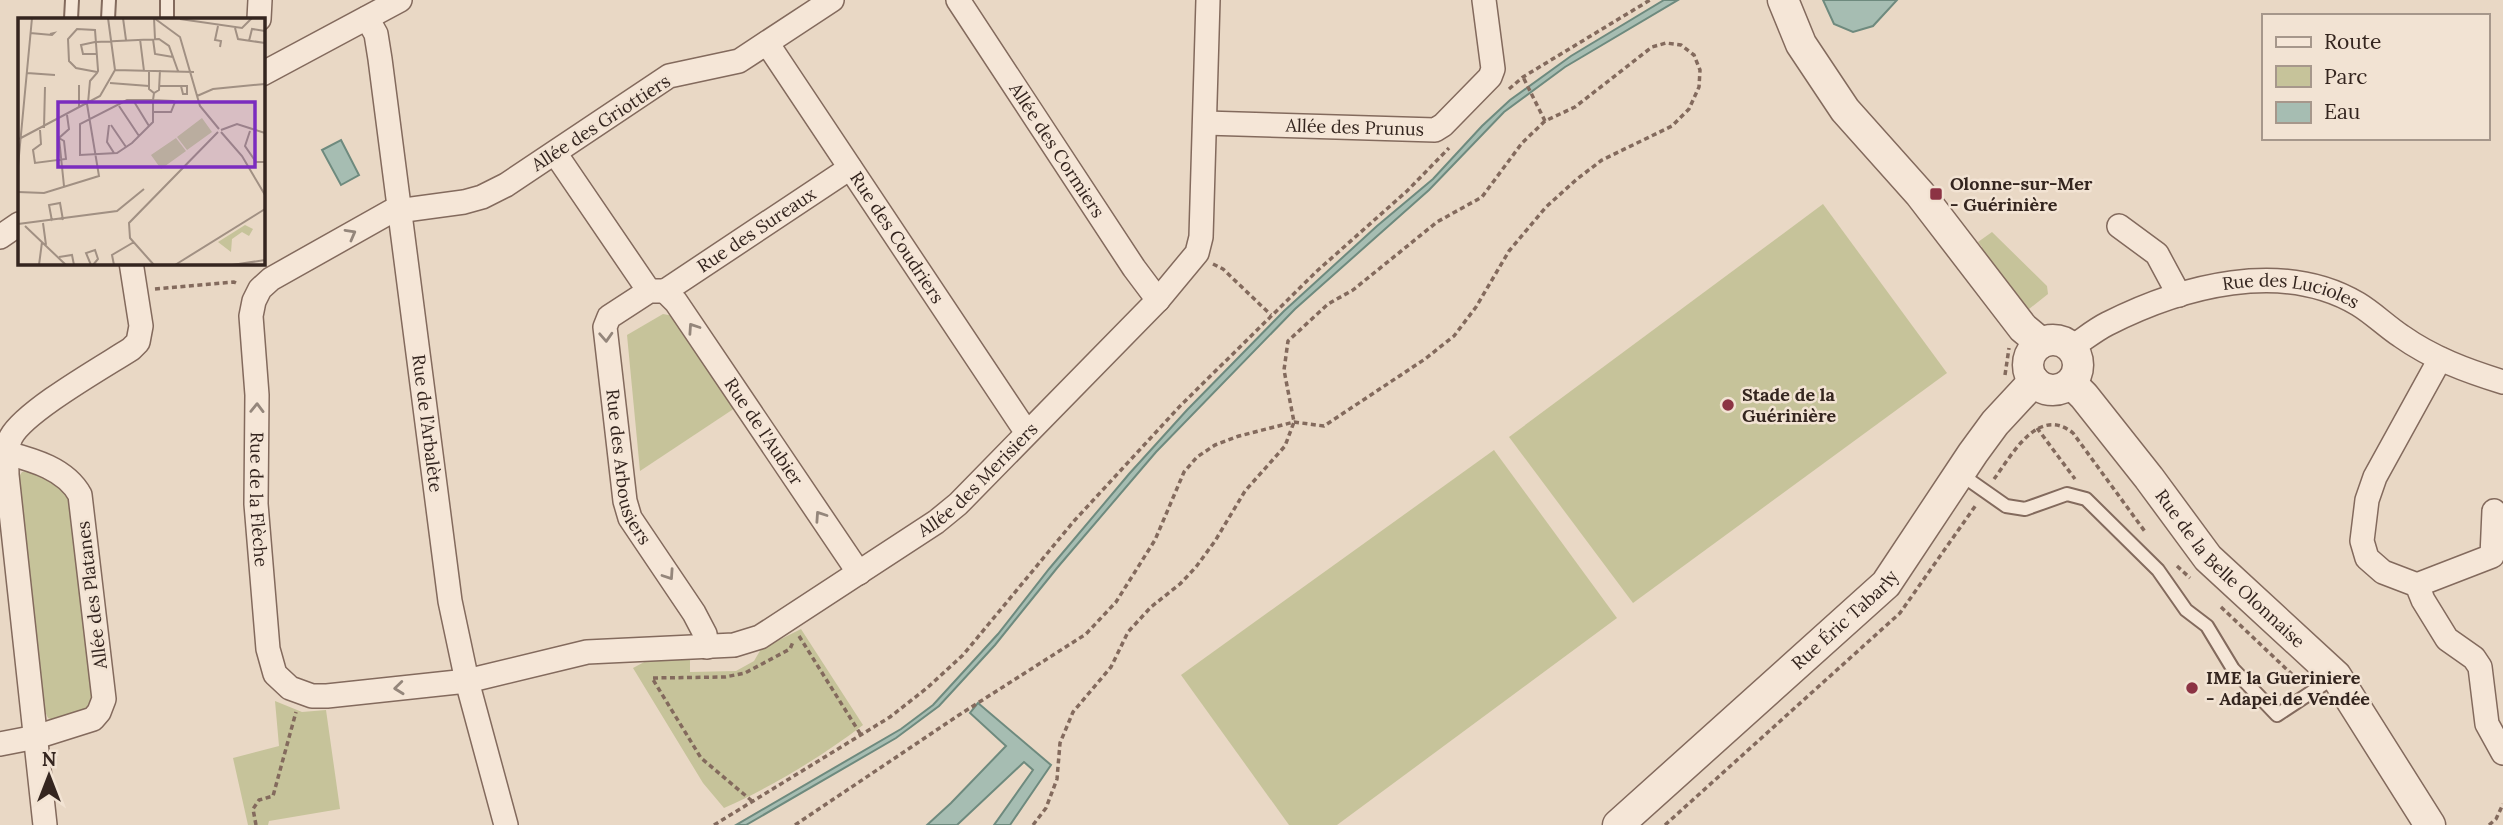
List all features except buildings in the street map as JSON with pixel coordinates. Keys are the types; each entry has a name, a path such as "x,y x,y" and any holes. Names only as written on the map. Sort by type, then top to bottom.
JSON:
{"street":[{"path":"259,18 260,0"},
{"path":"264,70 374,10 400,0"},
{"name":"Allée des Griottiers","path":"400,210 464,202 506,186 668,76 739,61 832,0"},
{"name":"Allée des Cormiers","path":"958,0 1134,268 1158,300"},
{"path":"1197,253 1201,237 1208,0"},
{"name":"Allée des Prunus","path":"1205,122 1435,130 1463,107 1490,77 1493,69 1484,0"},
{"path":"1783,0 1801,44 1845,110 1920,194 2023,328 2041,343"},
{"name":"Rue de l’Arbalète","path":"374,10 450,601 467,681 506,825"},
{"name":"Rue des Coudriers","path":"766,43 1021,424 1029,432"},
{"path":"555,153 657,291"},
{"name":"Rue des Sureaux","path":"657,291 850,168"},
{"path":"258,292 271,279 390,212 400,210"},
{"path":"0,237 18,225"},
{"path":"2119,226 2157,254 2179,295"},
{"name":"Allée des Merisiers","path":"467,681 587,652 734,645 760,637 936,522 1029,432 1158,300 1197,253"},
{"path":"45,825 8,489 7,453 11,437 36,411 138,342 141,326 131,264"},
{"name":"Rue des Lucioles","path":"2071,347 2105,325 2179,295 2229,283 2267,279 2317,285 2358,304 2402,337 2440,359 2469,372 2503,382"},
{"name":"Rue de l'Aubier","path":"657,291 676,302 859,573"},
{"name":"Rue des Arbousiers","path":"657,291 610,317 605,327 625,501 630,518 701,625 706,646"},
{"name":"Rue de la Flèche","path":"258,292 251,316 257,395 256,503 268,649 275,674 300,693"},
{"path":"2058,340 2071,347 2078,362 2078,370 2071,383 2057,390 2048,390 2034,381 2028,365 2034,349 2041,343 2058,340"},
{"path":"2440,359 2375,477 2367,500 2362,541 2367,558 2383,572 2417,584 2492,556 2494,511"},
{"name":"Rue Éric Tabarly","path":"1618,825 1886,584 1959,472 1995,423 2034,381"},
{"name":"Rue de la Belle Olonnaise","path":"2071,383 2117,437 2208,558 2324,684 2430,825"},
{"name":"Allée des Platanes","path":"0,744 36,737 93,719 104,699 80,495 73,483 62,474 7,453"},
{"path":"2417,584 2423,600 2447,639 2474,658 2480,667 2487,724 2503,753"},
{"path":"300,693 327,696 467,681"}],"lane":[{"path":"71,18 72,0"},
{"path":"108,0 108,18"},
{"path":"167,0 167,18"},
{"path":"1959,472 2006,506 2025,509 2067,494 2086,499 2158,570 2186,610 2207,626 2233,670 2277,715 2324,684"}],"path":[{"path":"1506,92 1650,0"},
{"path":"795,825 959,715 1087,634 1116,602 1155,540 1184,472 1197,457 1216,445 1240,436 1294,422 1324,426 1454,337 1482,297 1508,251 1546,207 1602,160 1672,126 1689,109 1699,87 1700,70 1694,55 1681,45 1666,43 1652,47 1574,107 1545,121 1522,143 1482,197 1437,222 1381,269 1307,321 1287,341 1284,370 1294,422 1285,446 1245,491 1216,541 1196,567 1151,607 1128,632 1111,667 1073,712 1060,743 1057,779 1046,808 1033,825"},
{"path":"1524,79 1545,121"},
{"path":"714,825 891,717 962,655 1073,521 1181,405 1271,315 1407,191 1453,144"},
{"path":"1197,253 1223,269 1271,315"},
{"path":"136,290 234,282 258,292"},
{"path":"1665,825 1900,613 1986,491 2029,433 2037,428 2045,424 2058,424 2073,433 2151,539"},
{"path":"2037,428 2078,483"},
{"path":"2169,558 2198,586"},
{"path":"2217,604 2324,684"},
{"path":"752,801 701,758 652,678 725,677 745,673 790,649 796,631 861,735"},
{"path":"256,825 253,809 258,800 273,796 300,693"},
{"path":"2489,825 2496,820 2503,804"}],"green space":[{"name":"Stade de la Guérinière","path":"1823,204 1947,373 1633,603 1509,437"},
{"path":"1992,232 2047,286 2048,294 2029,309 2017,300 1977,254 1982,247 1978,242"},
{"path":"663,314 674,316 738,406 640,471 627,335"},
{"path":"1494,450 1617,618 1337,825 1289,825 1181,675"},
{"path":"28,471 65,486 68,491 92,700 89,708 55,721 48,718 43,707 18,478 22,472"},
{"path":"801,629 863,725 796,770 724,808 703,783 633,668 648,660 690,658 690,672 736,671 754,661 761,649"},
{"path":"275,701 302,712 326,710 340,809 269,821 268,825 248,825 233,758 279,746"}],"water":[{"path":"1664,0 1678,0 1565,67 1504,112 1429,190 1295,309 1156,452 995,645 939,706 896,738 746,825 736,825 901,729 933,705 998,634 1129,474 1284,311 1433,179 1510,100 1571,56"},
{"path":"1823,0 1897,0 1873,26 1853,32 1834,24"},
{"path":"341,140 359,175 341,185 322,150"},
{"path":"978,703 1051,765 1010,825 994,825 1033,770 1024,762 957,825 927,825 1006,746 970,713"}],"place":[{"name":"Olonne-sur-Mer - Guérinière","path":"1936,194"},
{"name":"Stade de la Guérinière","path":"1728,405"},
{"name":"IME la Gueriniere - Adapei de Vendée","path":"2192,688"}]}
